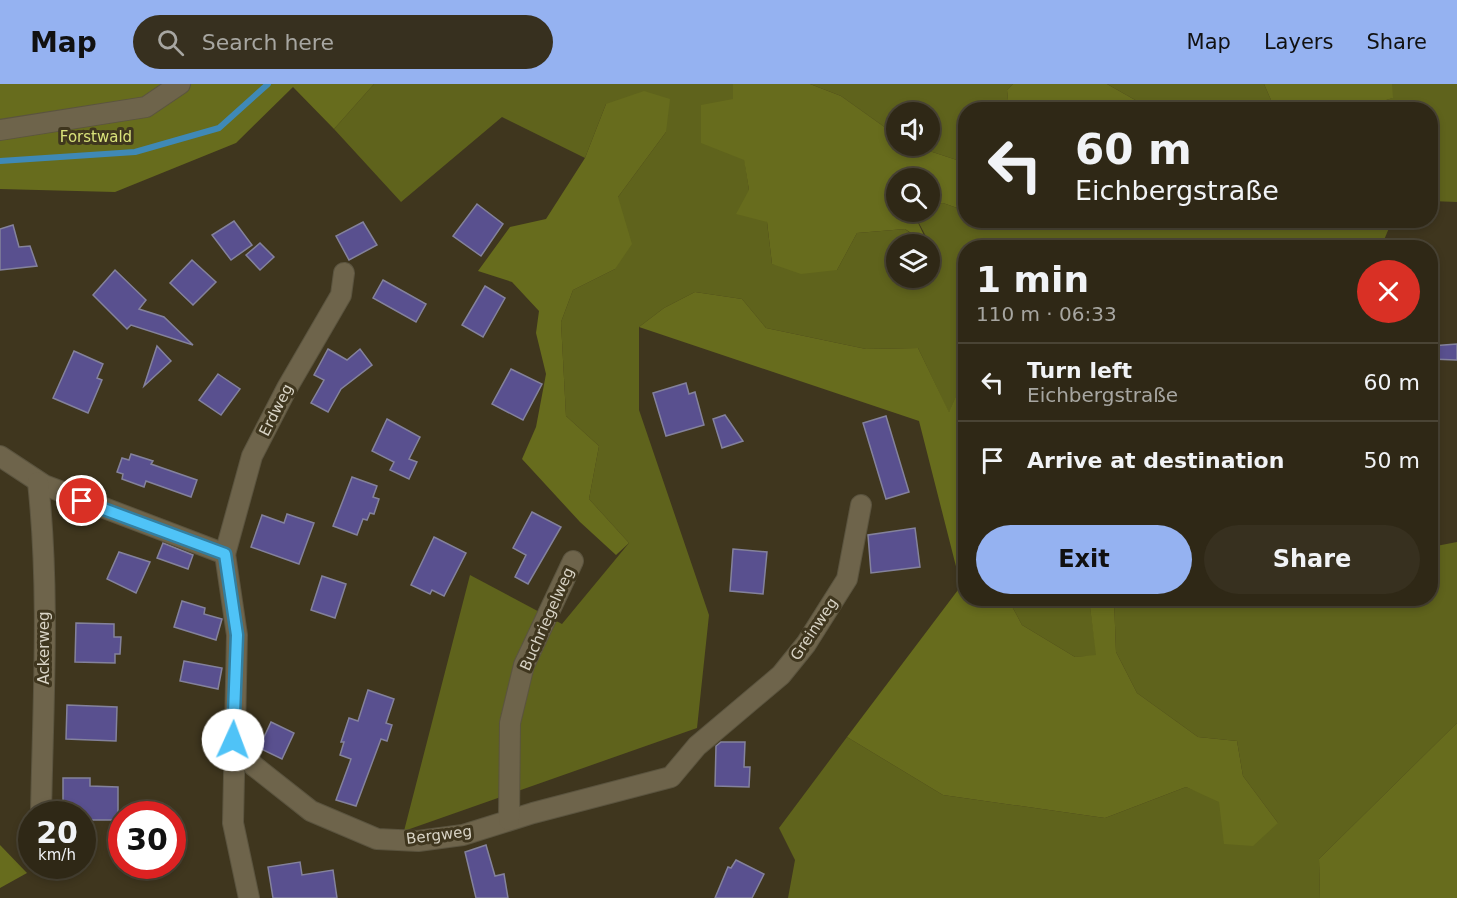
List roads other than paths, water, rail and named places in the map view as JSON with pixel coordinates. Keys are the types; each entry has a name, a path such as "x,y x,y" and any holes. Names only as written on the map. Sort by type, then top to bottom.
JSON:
{"street":[{"path":"0,130 146,106 180,84"},
{"name":"Erdweg","path":"225,554 252,456 287,388 341,296 344,273"},
{"path":"0,456 38,482 225,554 237,635 233,822 249,898"},
{"name":"Ackerweg","path":"38,482 44,547 45,645 41,801"},
{"name":"Greinweg","path":"671,777 697,746 781,675 807,644 847,579 861,505"},
{"name":"Buchriegelweg","path":"509,820 510,723 521,674 573,561"},
{"name":"Bergweg","path":"233,740 254,766 310,811 377,839 418,841 463,835 509,820 671,777"}],"waterway":[{"path":"0,161 135,152 219,128 268,84"}],"park label":[{"name":"Forstwald","path":"96,137"}]}
